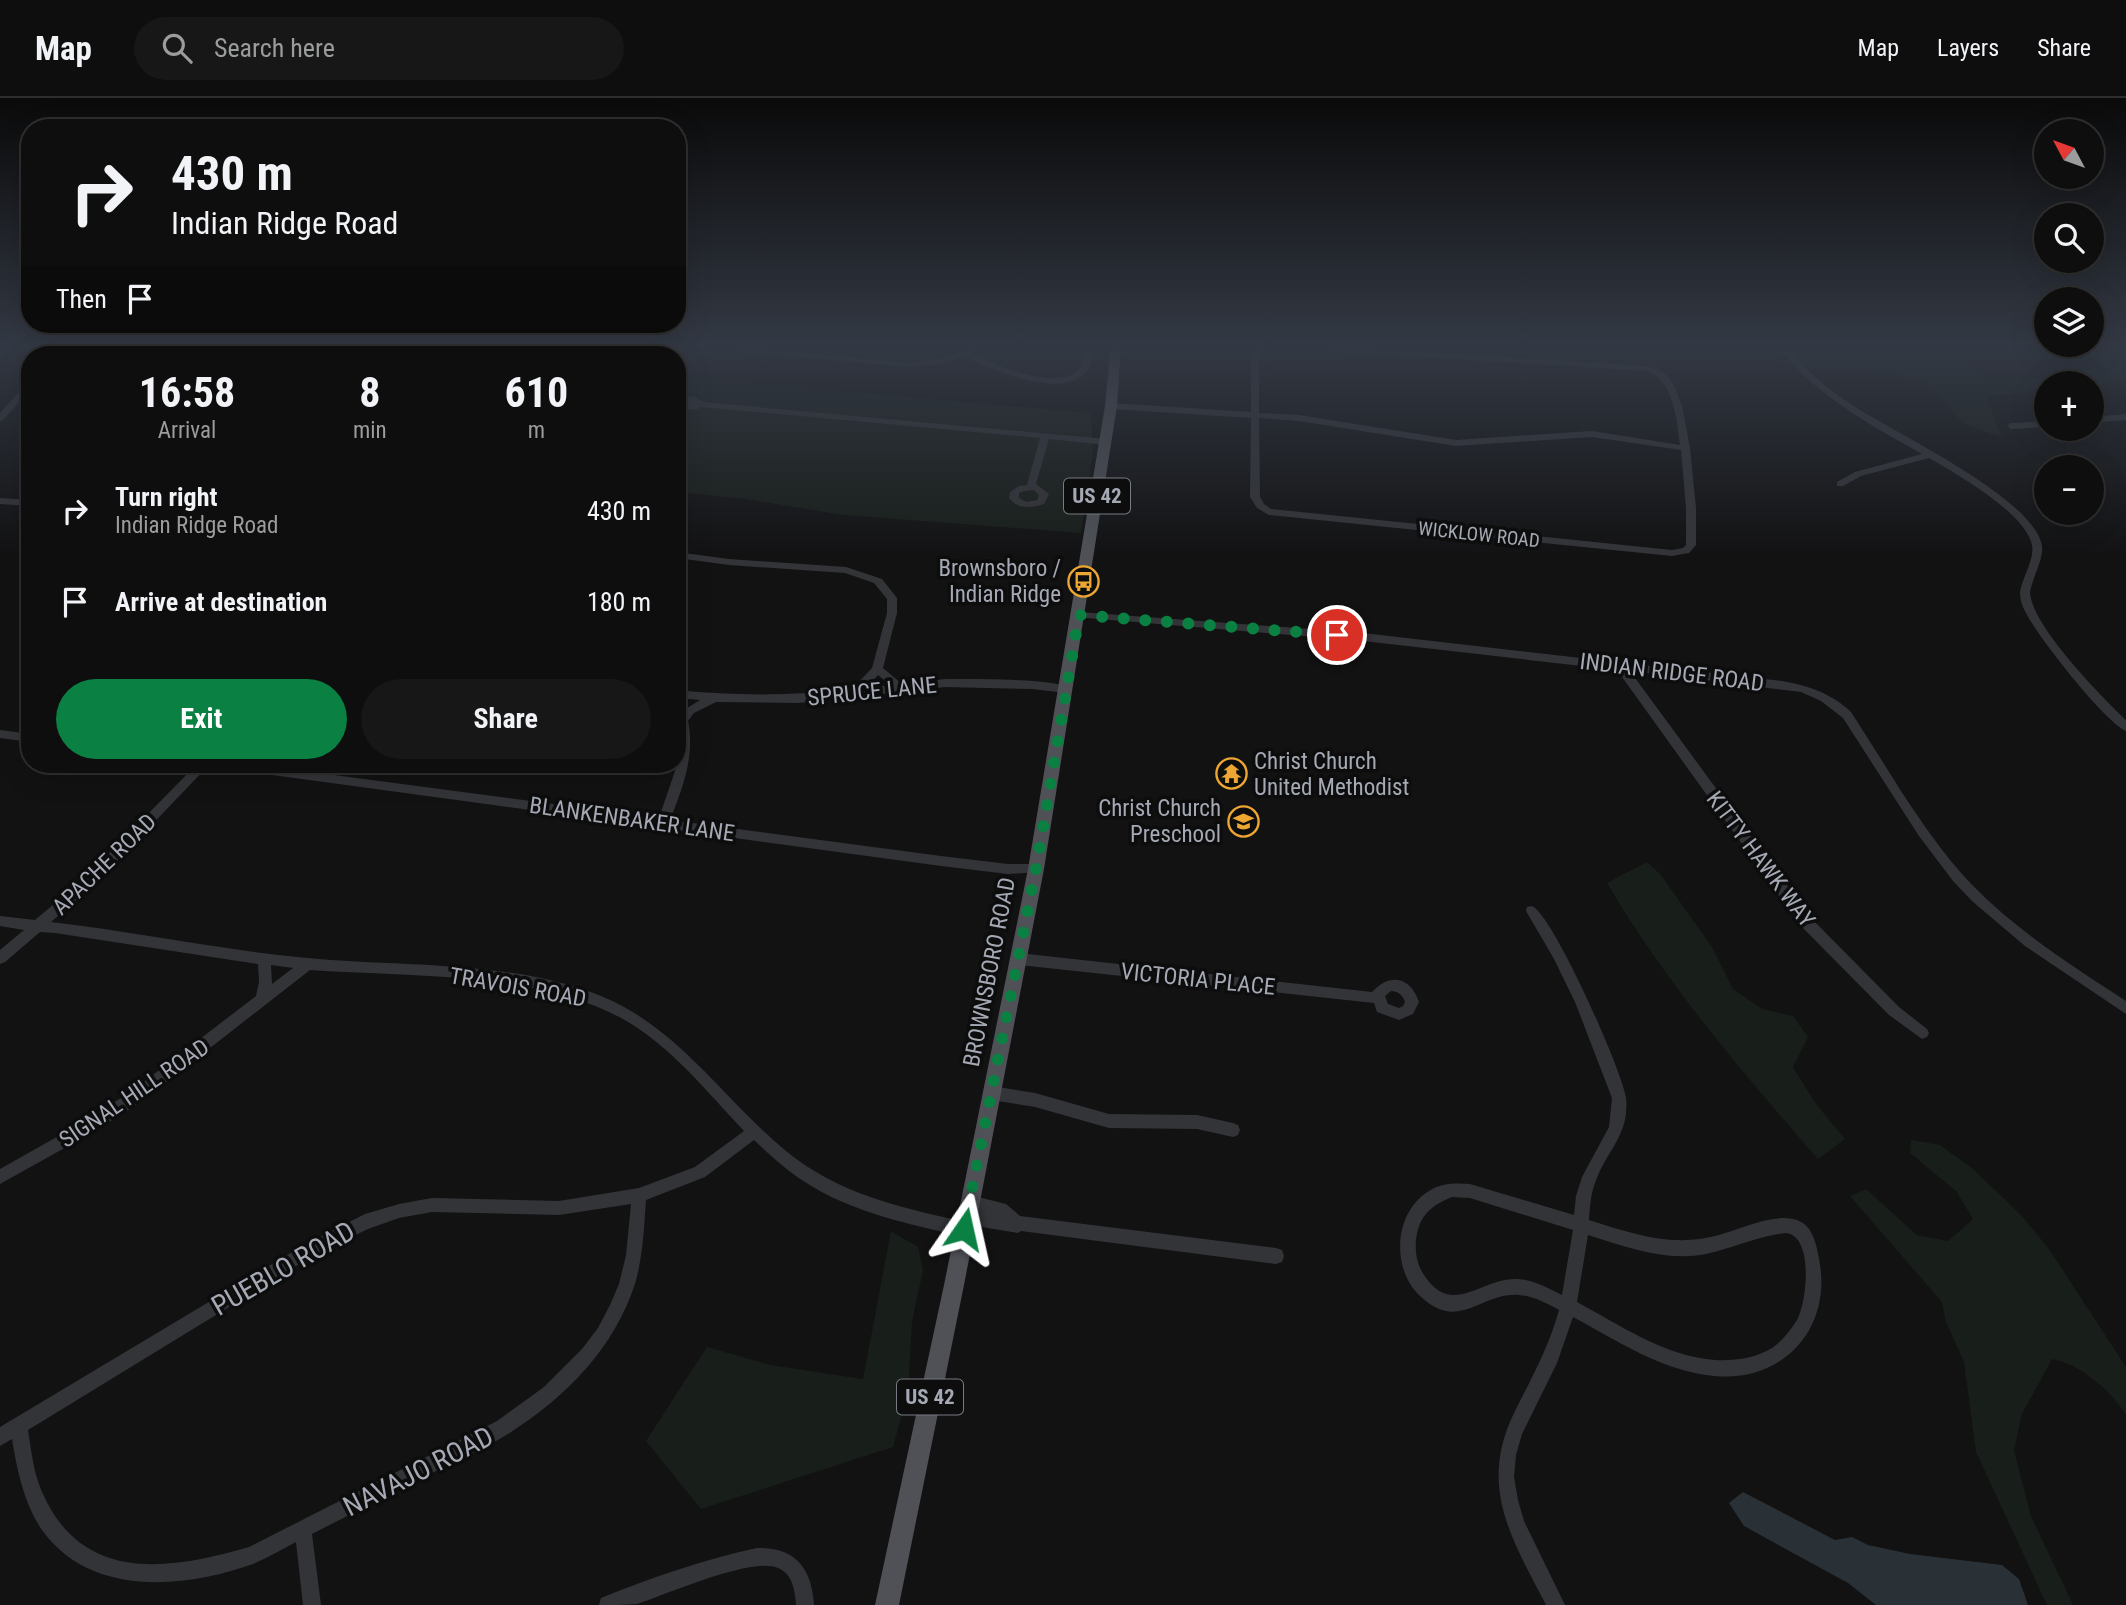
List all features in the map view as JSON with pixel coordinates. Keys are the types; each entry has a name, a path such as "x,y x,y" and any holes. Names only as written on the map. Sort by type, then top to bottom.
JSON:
{"main road":[{"name":"BROWNSBORO ROAD","path":"887,1605 1036,869 1110,415"}],"street":[{"path":"821,415 1106,442"},
{"name":"WICKLOW ROAD","path":"1255,415 1255,497 1260,506 1269,512 1672,553 1686,551 1691,545 1686,448"},
{"path":"1258,415 1328,422 1447,443 1591,434 1686,448 1679,415"},
{"path":"1864,415 1979,485 2028,526 2037,546 2025,585 2029,610 2045,634 2126,727"},
{"path":"2104,419 2126,417"},
{"path":"2011,426 2034,425"},
{"path":"1031,487 1045,436"},
{"path":"1840,484 1858,474 1929,455"},
{"path":"0,501 21,502"},
{"path":"686,556 846,570 873,578 887,589 893,606 877,669 856,692"},
{"name":"INDIAN RIDGE ROAD","path":"1079,615 1363,637 1800,688 1829,699 1847,715 1936,848 1976,897 2042,950 2126,1008"},
{"name":"KITTY HAWK WAY","path":"1620,667 1806,922 1894,1011 1922,1033"},
{"path":"877,669 900,688"},
{"name":"SPRUCE LANE","path":"686,695 799,699 900,688 984,683 1066,690"},
{"path":"686,715 690,710 714,698"},
{"path":"0,734 21,737"},
{"name":"APACHE ROAD","path":"0,958 128,845 196,773"},
{"name":"BLANKENBAKER LANE","path":"288,773 1008,869 1036,869"},
{"path":"663,823 681,773"},
{"path":"1532,911 1570,975 1619,1098 1620,1115 1617,1130 1588,1180 1567,1308 1550,1357 1508,1449 1505,1474 1513,1515 1556,1605"},
{"name":"TRAVOIS ROAD","path":"0,921 308,964 517,982 595,999 625,1013 660,1035 755,1131 810,1177 843,1195 889,1212 967,1216 1018,1225 1276,1256"},
{"path":"262,999 266,982 264,958"},
{"name":"VICTORIA PLACE","path":"1019,959 1377,998"},
{"name":"SIGNAL HILL ROAD","path":"0,1177 137,1097 308,964"},
{"path":"992,1093 1035,1100 1109,1121 1197,1122 1233,1130"},
{"path":"639,1195 700,1172 755,1131"},
{"path":"1452,1190 1470,1191 1581,1225 1635,1242 1672,1248 1701,1247 1777,1227 1793,1226 1801,1230 1812,1259 1815,1282 1813,1305 1806,1323 1790,1344 1759,1363 1734,1368 1696,1365 1652,1349 1531,1290 1514,1286 1501,1287 1469,1303 1446,1302 1435,1298 1426,1290 1414,1270 1408,1249 1413,1214 1423,1202 1435,1194 1452,1190"},
{"name":"PUEBLO ROAD","path":"0,1437 309,1250 365,1222 399,1211 432,1205 559,1208 639,1195"},
{"name":"NAVAJO ROAD","path":"19,1425 25,1466 38,1506 57,1534 72,1548 106,1569 138,1575 176,1574 210,1569 252,1555 503,1427 564,1383 596,1346 615,1313 634,1253 639,1195"},
{"path":"303,1530 312,1605"},
{"path":"608,1605 727,1565 755,1558 774,1557 788,1563 799,1575 805,1589 805,1605"}],"shaded area":[{"path":"686,415 1091,415 1093,450 1081,533 843,515 746,499 686,493"},
{"path":"1955,415 1994,415 2002,437 1975,429"},
{"path":"1647,862 1661,875 1712,947 1733,989 1762,1009 1793,1016 1808,1037 1793,1067 1816,1104 1845,1139 1818,1159 1733,1060 1680,991 1607,883"},
{"path":"1911,1140 1940,1145 1972,1168 2021,1215 2049,1249 2126,1367 2126,1414 2094,1379 2073,1366 2052,1359 2022,1414 2014,1450 2031,1516 2073,1605 2047,1605 1976,1452 1964,1362 1946,1322 1942,1302 1850,1196 1866,1189 1917,1235 1948,1241 1973,1219 1957,1192 1910,1153"},
{"path":"891,1231 918,1247 923,1270 912,1322 908,1393 893,1447 701,1509 646,1441 707,1347 770,1365 863,1379"},
{"path":"1743,1492 1835,1540 1852,1537 1868,1545 1910,1554 2002,1565 2019,1579 2028,1605 1876,1605 1848,1583 1744,1526 1729,1503"}],"place":[{"name":"Brownsboro / Indian Ridge","path":"1084,581"},
{"name":"Christ Church United Methodist","path":"1231,774"},
{"name":"Christ Church Preschool","path":"1244,821"}],"route":[{"path":"964,1229 1036,869 1079,615 1337,635"}]}
